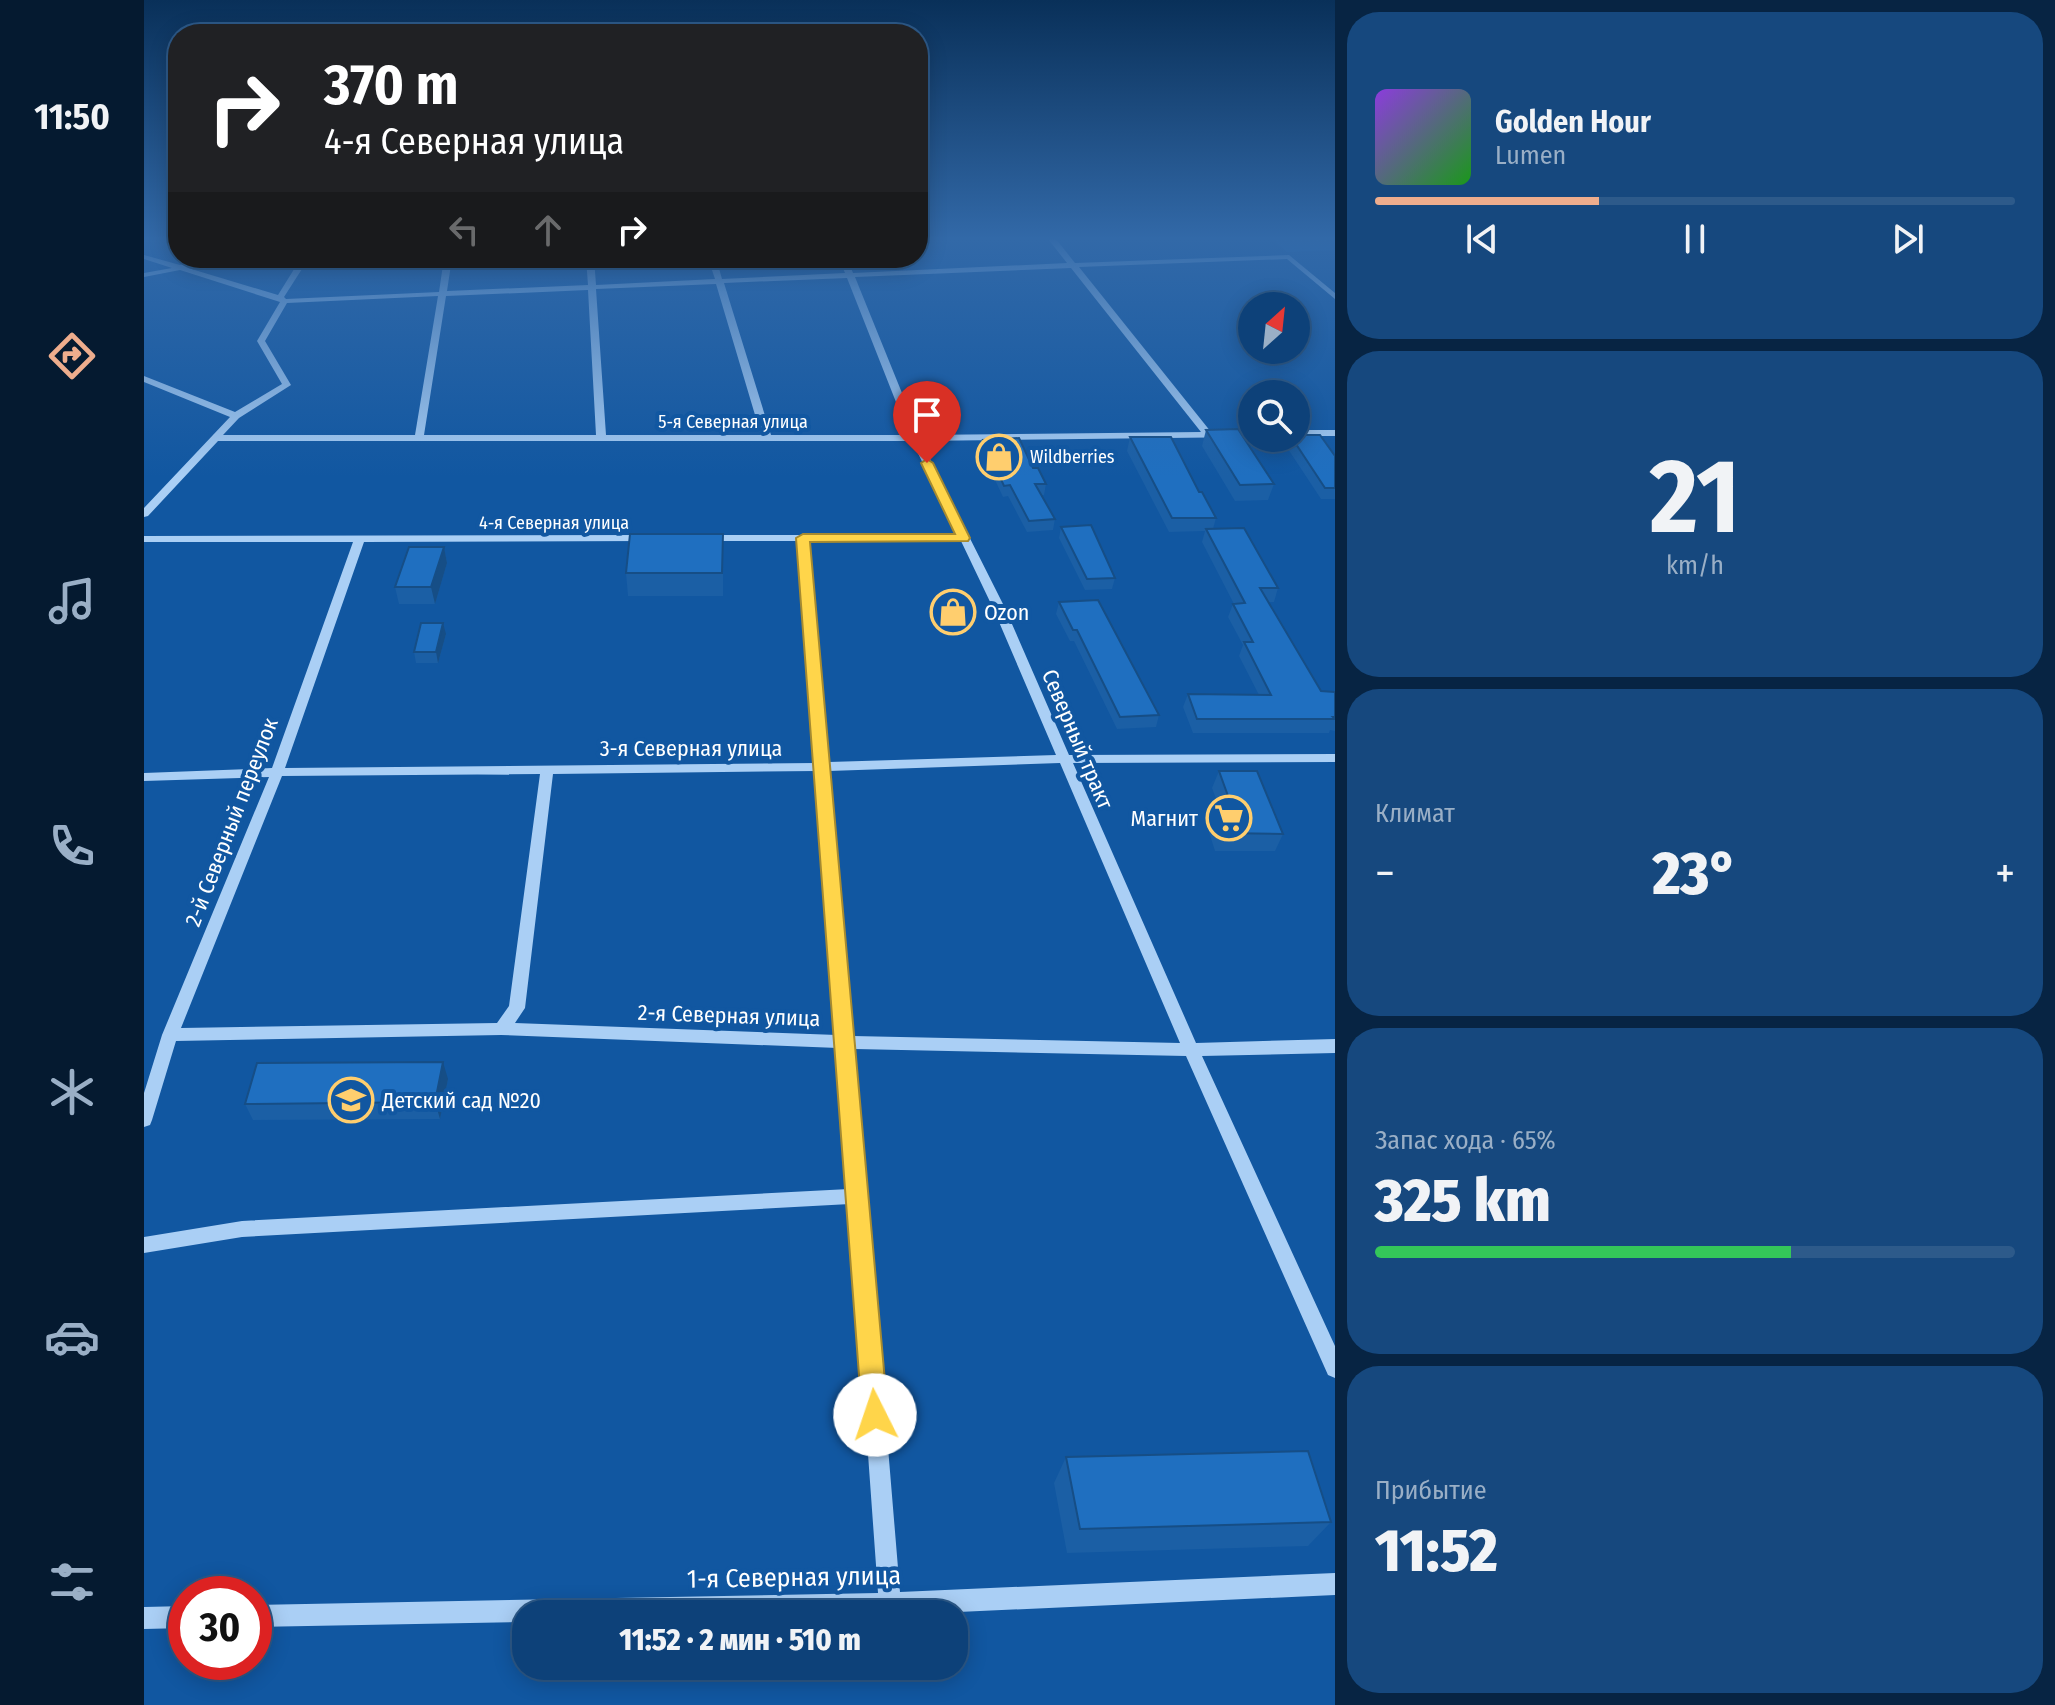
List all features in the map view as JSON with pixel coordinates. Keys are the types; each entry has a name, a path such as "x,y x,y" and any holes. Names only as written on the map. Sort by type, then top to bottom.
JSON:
{"street":[{"path":"144,514 236,416 287,385 261,341 272,319"},
{"path":"419,438 438,319"},
{"path":"594,319 601,438"},
{"path":"730,319 767,438"},
{"name":"Северный тракт","path":"868,319 915,438 999,608 1062,759 1335,1368"},
{"path":"1116,319 1208,434"},
{"path":"144,379 236,416"},
{"path":"1310,433 1335,433"},
{"name":"5-я Северная улица","path":"215,438 915,438 1238,434"},
{"name":"4-я Северная улица","path":"144,539 660,538"},
{"path":"692,538 963,538"},
{"path":"803,538 890,1600"},
{"name":"2-й Северный переулок","path":"144,1120 170,1035 277,772 359,540"},
{"name":"3-я Северная улица","path":"144,777 277,772 821,767 1062,759 1335,758"},
{"path":"501,1029 517,1008 547,769"},
{"name":"2-я Северная улица","path":"170,1035 501,1029 846,1042 1191,1050 1335,1046"},
{"path":"144,1245 242,1229 858,1196"},
{"name":"1-я Северная улица","path":"968,1600 1335,1584"},
{"name":"1-я Северная улица","path":"272,1616 512,1611"},
{"path":"144,1618 168,1617"}],"building":[{"path":"1238,429 1238,452 1253,452 1274,484 1240,485 1206,430"},
{"path":"1310,435 1320,435 1335,456 1335,488 1325,488 1301,452 1310,452"},
{"path":"1130,437 1171,437 1216,518 1172,518"},
{"path":"1019,438 1033,468 1038,468 1046,484 1035,484 1055,519 1029,521 1010,485 1004,486 983,440"},
{"path":"1091,525 1115,578 1087,579 1061,527"},
{"path":"1244,528 1278,588 1260,588 1321,691 1335,692 1335,719 1197,719 1188,694 1271,695 1244,642 1253,642 1233,604 1245,603 1206,529"},
{"path":"630,534 723,534 722,573 626,573"},
{"path":"409,547 444,547 431,587 395,587"},
{"path":"1098,600 1159,715 1120,717 1077,630 1073,630 1059,602"},
{"path":"421,623 443,623 436,652 414,652"},
{"path":"1219,771 1257,771 1283,834 1222,833 1215,815 1232,807"},
{"path":"443,1062 435,1102 245,1104 257,1063"},
{"path":"1308,1451 1331,1522 1080,1529 1066,1457"}],"place":[{"name":"Wildberries","path":"999,457"},
{"name":"Ozon","path":"953,612"},
{"name":"Магнит","path":"1229,818"},
{"name":"Детский сад №20","path":"351,1100"}],"route":[{"path":"875,1415 803,538 963,538 927,463"}]}
